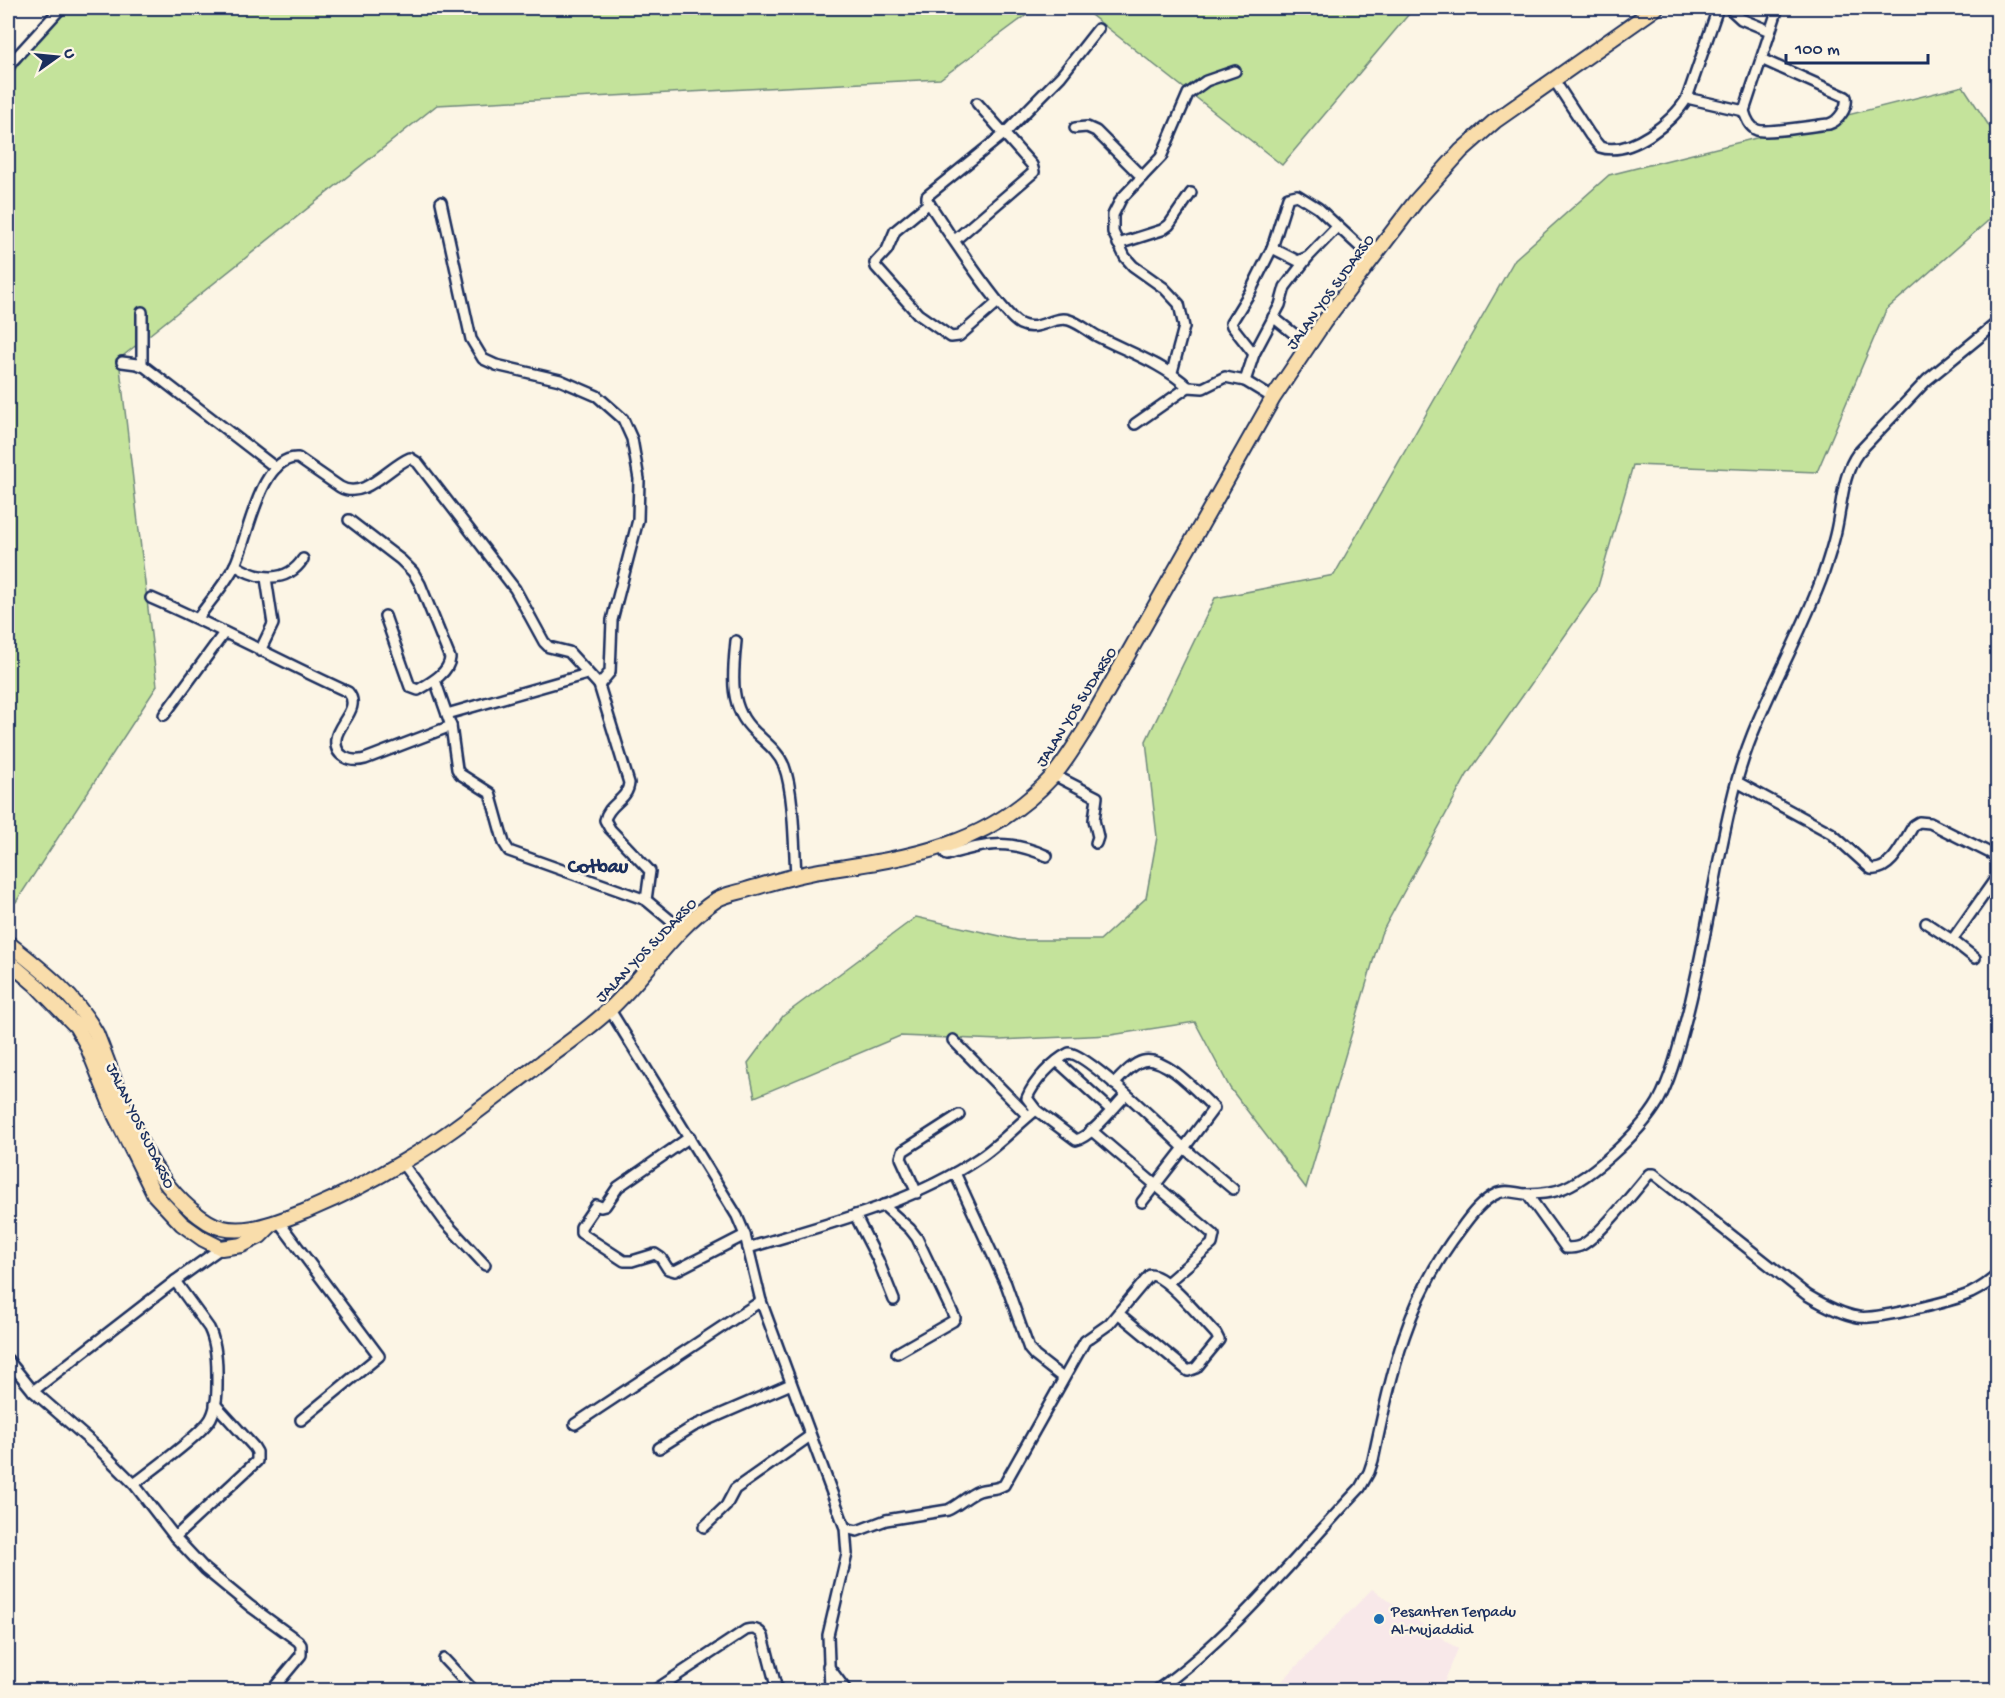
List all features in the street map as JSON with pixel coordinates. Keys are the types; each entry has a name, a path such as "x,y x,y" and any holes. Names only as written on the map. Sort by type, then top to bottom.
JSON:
{"highway":[{"name":"JALAN YOS SUDARSO","path":"8,943 54,979 86,1016 96,1033 147,1155 160,1177 183,1202 206,1221 217,1227 233,1230 276,1223 342,1195 402,1163 476,1112 610,1010 682,930 719,898 796,875 901,859 941,847 1003,819 1030,800 1054,775 1088,724 1273,398 1308,345 1416,201 1480,133 1656,8"},
{"name":"JALAN YOS SUDARSO","path":"8,961 36,985 76,1026 86,1043 115,1115 154,1194 182,1224 221,1248 242,1245 260,1236 276,1223"}],"street":[{"path":"8,66 61,8"},
{"path":"1554,80 1600,147 1608,150 1632,144 1663,126 1681,109 1688,98 1718,8"},
{"path":"1729,8 1741,19 1770,31"},
{"path":"1761,59 1843,94 1847,102 1839,118 1834,122 1762,131 1751,126 1744,111 1770,31 1778,8"},
{"path":"1098,29 1061,76 1005,133 927,196 929,203 998,302 1016,322 1035,327 1061,320 1071,320 1094,334 1172,372 1188,387"},
{"path":"1172,372 1184,327 1179,304 1164,288 1133,266 1125,257 1112,224 1116,206 1161,157 1188,94 1206,81 1235,71"},
{"path":"1688,98 1744,111"},
{"path":"955,240 1034,172 1032,165 977,103"},
{"path":"1075,128 1096,131 1142,177"},
{"path":"1118,244 1162,230 1169,225 1191,193"},
{"path":"1254,354 1231,322 1250,292 1272,248 1287,200 1291,195 1297,195 1318,208 1372,258"},
{"path":"441,202 471,339 483,359 496,365 560,380 597,396 623,419 632,439 639,479 638,520 612,620 610,672 599,685"},
{"path":"929,203 895,231 887,250 875,263 876,267 918,314 951,337 959,336 998,302"},
{"path":"1245,381 1254,354 1280,305 1285,287 1308,257 1337,227"},
{"path":"1272,248 1298,261 1308,257"},
{"path":"141,365 142,312"},
{"path":"1273,317 1308,345"},
{"path":"1157,1690 1203,1655 1360,1488 1370,1472 1392,1372 1404,1333 1431,1272 1474,1212 1498,1193 1509,1191 1527,1194 1560,1190 1590,1172 1633,1134 1658,1101 1673,1064 1689,1010 1737,782 1756,723 1825,570 1836,531 1847,473 1852,461 1927,380 1998,322"},
{"path":"122,362 141,365 276,468"},
{"path":"1135,424 1188,387 1203,388 1225,377 1245,381 1273,398"},
{"path":"198,618 235,565 262,489 284,460 298,458 340,487 354,492 407,459 414,459 514,589 544,642 549,647 568,652 599,685 629,783 626,795 608,812 605,820 610,829 650,871 646,900"},
{"path":"349,520 401,560 420,584 450,658 450,664 435,680 418,690 410,687 385,616"},
{"path":"235,565 266,578 294,571 303,559"},
{"path":"260,651 273,624 266,578"},
{"path":"151,598 198,618 260,651 348,692 352,704 336,737 338,750 347,759 357,761 365,759 451,726"},
{"path":"164,715 224,633"},
{"path":"736,641 732,683 734,696 748,726 776,752 785,768 789,789 796,875"},
{"path":"447,714 588,674"},
{"path":"435,680 451,726 457,770 490,794 504,843 509,850 646,900 682,930"},
{"path":"1054,775 1097,797 1094,820 1098,837 1096,843"},
{"path":"1737,782 1831,832 1871,869 1877,870 1888,864 1914,825 1919,822 1930,823 1998,857"},
{"path":"941,847 948,855 973,847 1008,844 1026,847 1047,856"},
{"path":"1952,940 1998,875"},
{"path":"1926,923 1975,958"},
{"path":"610,1010 737,1216 745,1235 761,1301 845,1528 847,1554 828,1635 830,1690"},
{"path":"953,1040 1032,1113 1076,1140 1080,1140 1126,1095"},
{"path":"1032,1113 1027,1095 1057,1061 1066,1054 1073,1053 1114,1084 1233,1189"},
{"path":"1057,1061 1111,1110"},
{"path":"1114,1084 1141,1061 1160,1062 1169,1067 1214,1108 1142,1202"},
{"path":"748,1248 917,1193 982,1156 1032,1113"},
{"path":"917,1193 901,1158 903,1151 959,1115"},
{"path":"1091,1130 1210,1231 1214,1239 1212,1244 1167,1283"},
{"path":"690,1137 618,1187 605,1206 596,1205 581,1227 581,1233 624,1260 632,1261 655,1254 661,1258 668,1269 675,1271 745,1235"},
{"path":"402,1163 445,1222 485,1266"},
{"path":"955,1173 1006,1284 1029,1348 1035,1356 1063,1378"},
{"path":"1527,1194 1566,1248 1576,1248 1585,1243 1608,1221 1649,1174 1654,1174 1807,1295 1820,1303 1855,1317 1874,1316 1957,1298 1979,1289 1998,1274"},
{"path":"883,1205 917,1238 955,1318 897,1353"},
{"path":"855,1215 878,1260 894,1300"},
{"path":"276,1223 379,1356 301,1420"},
{"path":"33,1391 221,1248"},
{"path":"845,1528 857,1531 886,1520 948,1509 977,1491 999,1488 1004,1485 1084,1341 1109,1324 1118,1313 1150,1275 1155,1275 1167,1283 1219,1339 1192,1371 1188,1371 1118,1313"},
{"path":"134,1484 205,1426 211,1418 215,1404 217,1361 213,1335 175,1281"},
{"path":"575,1424 761,1301"},
{"path":"8,1360 33,1391 96,1446 134,1484 175,1537 206,1569 301,1645 301,1655 272,1690"},
{"path":"659,1448 694,1426 791,1384"},
{"path":"175,1537 256,1461 257,1452 254,1447 215,1404"},
{"path":"704,1527 726,1506 735,1489 810,1436"},
{"path":"655,1690 746,1630 752,1629 763,1636 777,1690"},
{"path":"444,1659 473,1690"},
{"path":"828,1666 846,1690"}],"shaded area":[{"name":"Pesantren Terpadu Al-Mujaddid","path":"1372,1589 1458,1649 1441,1690 1276,1690 1283,1680"}],"green space":[{"path":"59,8 1036,8 940,79 437,105 119,359 157,686 16,902 8,896 8,79"},
{"path":"1082,8 1414,8 1282,165"},
{"path":"1963,86 1997,138 1997,213 1886,310 1817,472 1633,465 1597,590 1467,775 1381,934 1306,1188 1230,1088 1195,1022 1111,1035 1000,1040 900,1036 755,1097 748,1063 783,1016 916,917 1018,940 1100,940 1146,898 1157,837 1146,741 1215,598 1334,575 1515,259 1609,175"}],"place":[{"name":"Pesantren Terpadu Al-Mujaddid","path":"1379,1619"}],"district":[{"name":"Cotbau","path":"598,865"}]}
